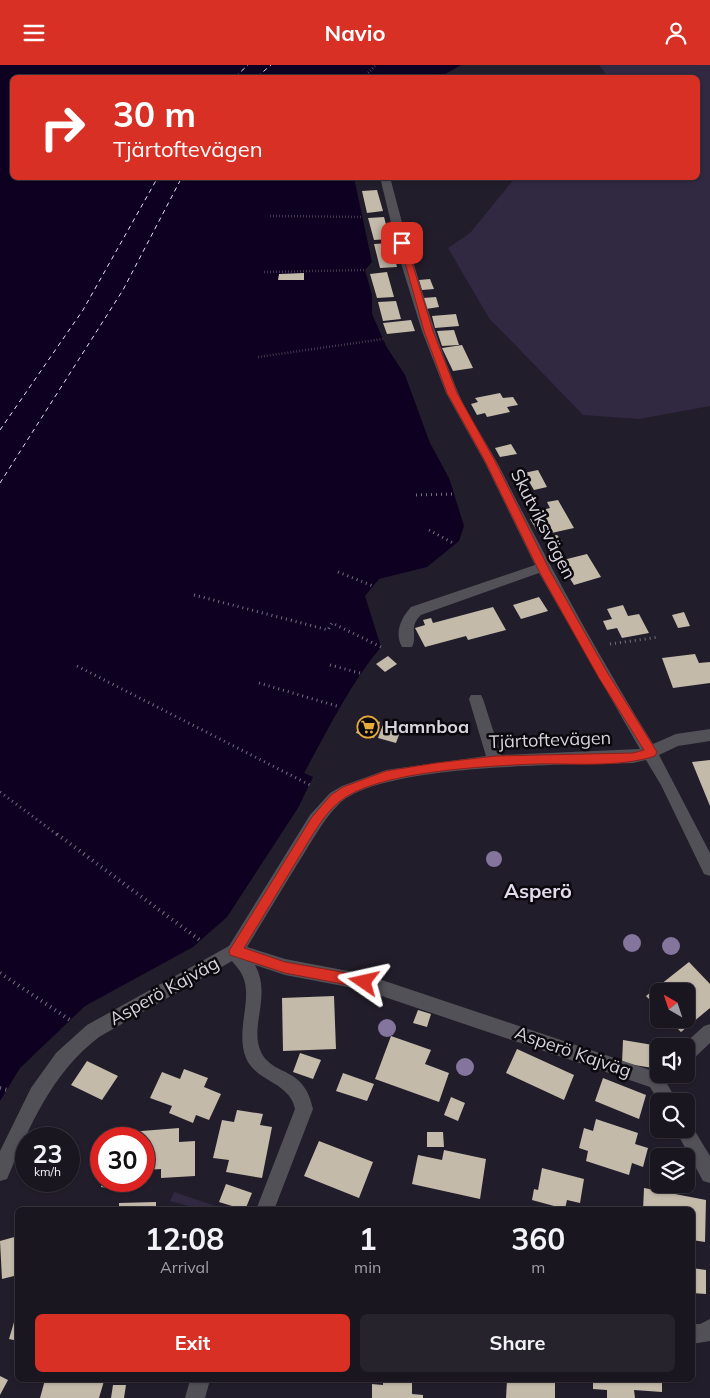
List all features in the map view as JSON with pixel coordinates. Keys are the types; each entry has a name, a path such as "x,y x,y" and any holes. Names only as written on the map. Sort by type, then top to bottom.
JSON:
{"street":[{"name":"Skutviksvägen","path":"386,180 406,260 428,331 452,393 490,461 543,567 587,647 651,752 710,869"},
{"path":"406,643 405,628 408,618 416,611 543,567"},
{"path":"476,699 496,761"},
{"name":"Tjärtoftevägen","path":"235,951 316,820 335,798 347,791 386,776 496,761 633,757 651,752 676,739 710,735"},
{"path":"235,951 253,980 251,1038 254,1057 262,1065 291,1083 303,1098 304,1109 266,1207"},
{"name":"Asperö Kajväg","path":"0,1172 51,1070 78,1041 235,951 285,967 364,982 650,1074"},
{"path":"695,1046 710,1032"},
{"path":"689,1138 710,1175"},
{"path":"695,1334 703,1334 710,1329"},
{"path":"195,1398 199,1382"}],"path":[{"path":"366,75 376,65"},
{"path":"270,216 363,217"},
{"path":"264,272 365,270"},
{"path":"258,357 383,339"},
{"path":"416,495 454,494"},
{"path":"429,530 456,543"},
{"path":"338,572 373,586"},
{"path":"194,595 328,630 332,623 381,647"},
{"path":"587,647 659,637"},
{"path":"77,665 310,785"},
{"path":"330,665 360,673"},
{"path":"259,683 340,707"},
{"path":"0,792 201,941"},
{"path":"0,973 70,1020"},
{"path":"0,1088 7,1090"}],"shaded area":[{"path":"0,65 461,65 444,75 10,75 10,180 354,180 372,262 365,270 372,295 372,314 386,346 405,375 430,443 449,478 464,526 459,541 427,567 379,579 365,596 381,647 349,692 304,773 313,777 298,808 227,917 193,947 85,1006 20,1068 0,1101"},
{"path":"599,65 710,65 710,406 639,419 583,415 489,318 448,248 470,233 513,180 700,180 700,75 606,75"},
{"path":"174,1192 219,1207 192,1207 170,1201"}],"building":[{"path":"377,190 383,211 367,213 362,191"},
{"path":"384,217 390,239 374,240 368,218"},
{"path":"391,243 397,267 380,268 374,244"},
{"path":"387,272 394,297 377,298 370,274"},
{"path":"304,273 304,280 278,280 279,274"},
{"path":"430,279 434,289 422,290 419,280"},
{"path":"436,297 439,307 426,309 423,298"},
{"path":"396,301 401,319 383,321 378,302"},
{"path":"456,314 459,326 435,328 432,316"},
{"path":"411,320 415,331 387,334 383,323"},
{"path":"454,330 459,345 442,346 437,331"},
{"path":"462,345 473,368 453,371 442,348"},
{"path":"500,393 503,398 513,397 518,405 507,407 510,412 487,417 485,413 477,415 471,404 478,402 475,398"},
{"path":"511,444 517,454 500,457 495,448"},
{"path":"538,470 547,487 534,490 524,473"},
{"path":"558,500 574,528 547,534 543,528 536,529 530,519 537,517 534,512 550,508 547,502"},
{"path":"557,535 562,541 552,544 548,537"},
{"path":"587,554 601,577 574,585 559,561"},
{"path":"539,597 548,611 521,619 513,605"},
{"path":"623,605 628,616 639,614 649,633 622,638 617,628 607,630 603,621 612,619 607,609"},
{"path":"493,607 506,630 468,640 466,636 425,647 415,628 425,625 423,620 431,618 433,623"},
{"path":"684,612 690,626 678,628 672,615"},
{"path":"695,654 699,663 710,662 710,683 673,688 662,658"},
{"path":"388,656 397,664 385,672 376,664"},
{"name":"Hamnboa","path":"363,717 380,722 374,738 356,733"},
{"path":"384,722 402,727 396,743 378,738"},
{"path":"710,760 710,806 692,762"},
{"path":"689,962 710,984 710,1008 695,1020 695,983 662,983"},
{"path":"334,996 336,1049 283,1051 282,998"},
{"path":"418,1010 431,1014 427,1027 413,1023"},
{"path":"677,1028 686,1028 681,1032"},
{"path":"391,1036 431,1050 425,1064 449,1073 439,1102 375,1079"},
{"path":"623,1040 650,1044 650,1068 622,1063"},
{"path":"517,1049 574,1075 564,1100 506,1073"},
{"path":"300,1053 321,1060 313,1079 293,1072"},
{"path":"87,1061 118,1076 102,1100 71,1085"},
{"path":"184,1069 208,1078 204,1087 221,1094 209,1120 196,1115 193,1123 169,1113 172,1106 150,1098 162,1072 180,1079"},
{"path":"343,1073 374,1084 367,1101 336,1091"},
{"path":"603,1078 646,1095 639,1119 595,1101"},
{"path":"451,1097 465,1103 458,1121 444,1115"},
{"path":"237,1110 263,1114 260,1125 272,1127 262,1178 226,1172 229,1160 213,1158 222,1120 234,1122"},
{"path":"596,1119 638,1133 635,1144 648,1148 643,1167 632,1163 629,1175 586,1161 588,1151 579,1148 584,1128 593,1131"},
{"path":"179,1128 179,1142 195,1141 195,1176 161,1178 161,1169 155,1169 155,1130"},
{"path":"427,1132 443,1132 444,1147 427,1147"},
{"path":"319,1141 373,1162 359,1198 304,1176"},
{"path":"444,1150 486,1159 480,1199 412,1184 418,1155 442,1160"},
{"path":"542,1168 584,1179 580,1203 567,1200 565,1207 558,1207 532,1200 534,1189 538,1190"},
{"path":"226,1184 252,1193 246,1207 235,1207 219,1202"},
{"path":"644,1188 650,1189 650,1193 670,1193 706,1200 705,1242 695,1240 695,1207 643,1207"},
{"path":"156,1202 156,1207 119,1207 119,1203"},
{"path":"15,1237 15,1276 2,1279 0,1241"},
{"path":"695,1268 706,1270 706,1294 695,1293"},
{"path":"15,1319 15,1340 9,1339"},
{"path":"0,1376 8,1380 0,1395"},
{"path":"44,1382 104,1382 99,1398 40,1398"},
{"path":"383,1382 412,1382 412,1394 423,1395 423,1398 372,1398 372,1384 383,1385"},
{"path":"507,1382 555,1382 555,1398 506,1398"},
{"path":"593,1382 662,1382 662,1392 634,1390 635,1398 607,1398 607,1390 593,1389"},
{"path":"113,1385 126,1385 124,1398 111,1398"}],"ferry route":[{"path":"237,75 248,65"},
{"path":"259,75 271,65"},
{"path":"0,430 83,310 156,180"},
{"path":"0,483 123,290 180,180"}],"place":[{"name":"Hamnboa","path":"368,727"}],"district":[{"name":"Asperö","path":"538,891"}],"route":[{"path":"364,982 285,967 235,951 316,820 335,798 363,784 386,776 436,767 496,761 633,757 651,752 603,675 545,571 490,461 452,393 428,331 402,243"}]}
